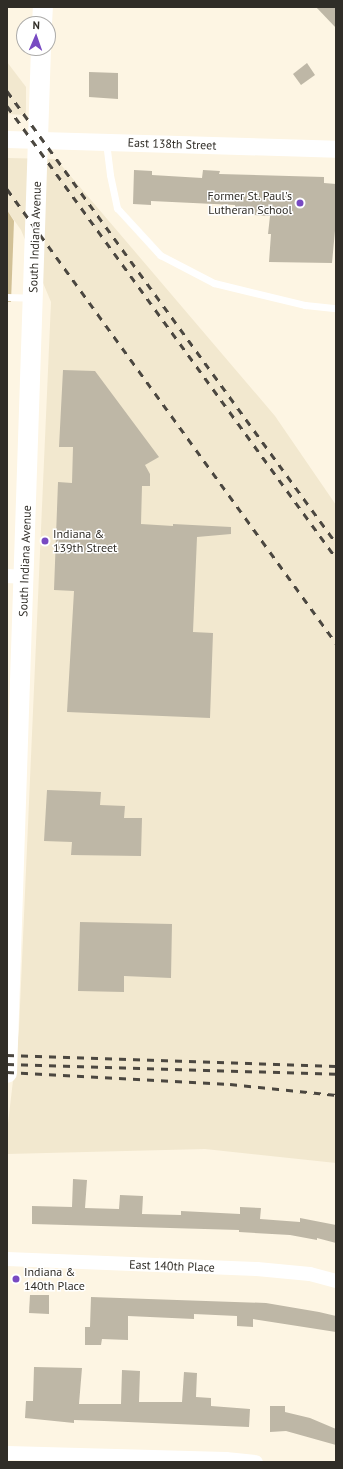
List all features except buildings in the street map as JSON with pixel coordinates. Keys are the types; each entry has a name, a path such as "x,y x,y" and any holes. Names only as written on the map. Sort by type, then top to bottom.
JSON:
{"main road":[{"name":"South Indiana Avenue","path":"7,1073 16,576 33,298 42,56"}],"street":[{"name":"East 138th Street","path":"7,139 336,149"},
{"name":"East 140th Place","path":"7,1259 257,1269 310,1274 336,1281"},
{"path":"7,1453 218,1459 256,1462"}],"lane":[{"path":"106,142 110,176 117,208 160,255 214,283 305,305 336,308"},
{"path":"7,298 33,298"}],"shaded area":[{"path":"7,62 26,87 26,115 7,114"},
{"path":"7,158 56,159 275,416 336,505 336,1163 205,1149 7,1154 7,1132 19,1029 51,302 21,230 7,210"},
{"path":"7,210 14,221 11,302 7,302"}],"railway":[{"path":"7,91 336,543"},
{"path":"7,106 336,558"},
{"path":"7,189 336,643"},
{"path":"7,1055 336,1066"},
{"path":"7,1064 336,1074"},
{"path":"7,1072 230,1084 336,1095"}],"place":[{"name":"Former St. Paul's Lutheran School","path":"300,203"},
{"name":"Indiana & 139th Street","path":"45,541"},
{"name":"Indiana & 140th Place","path":"16,1279"}]}
